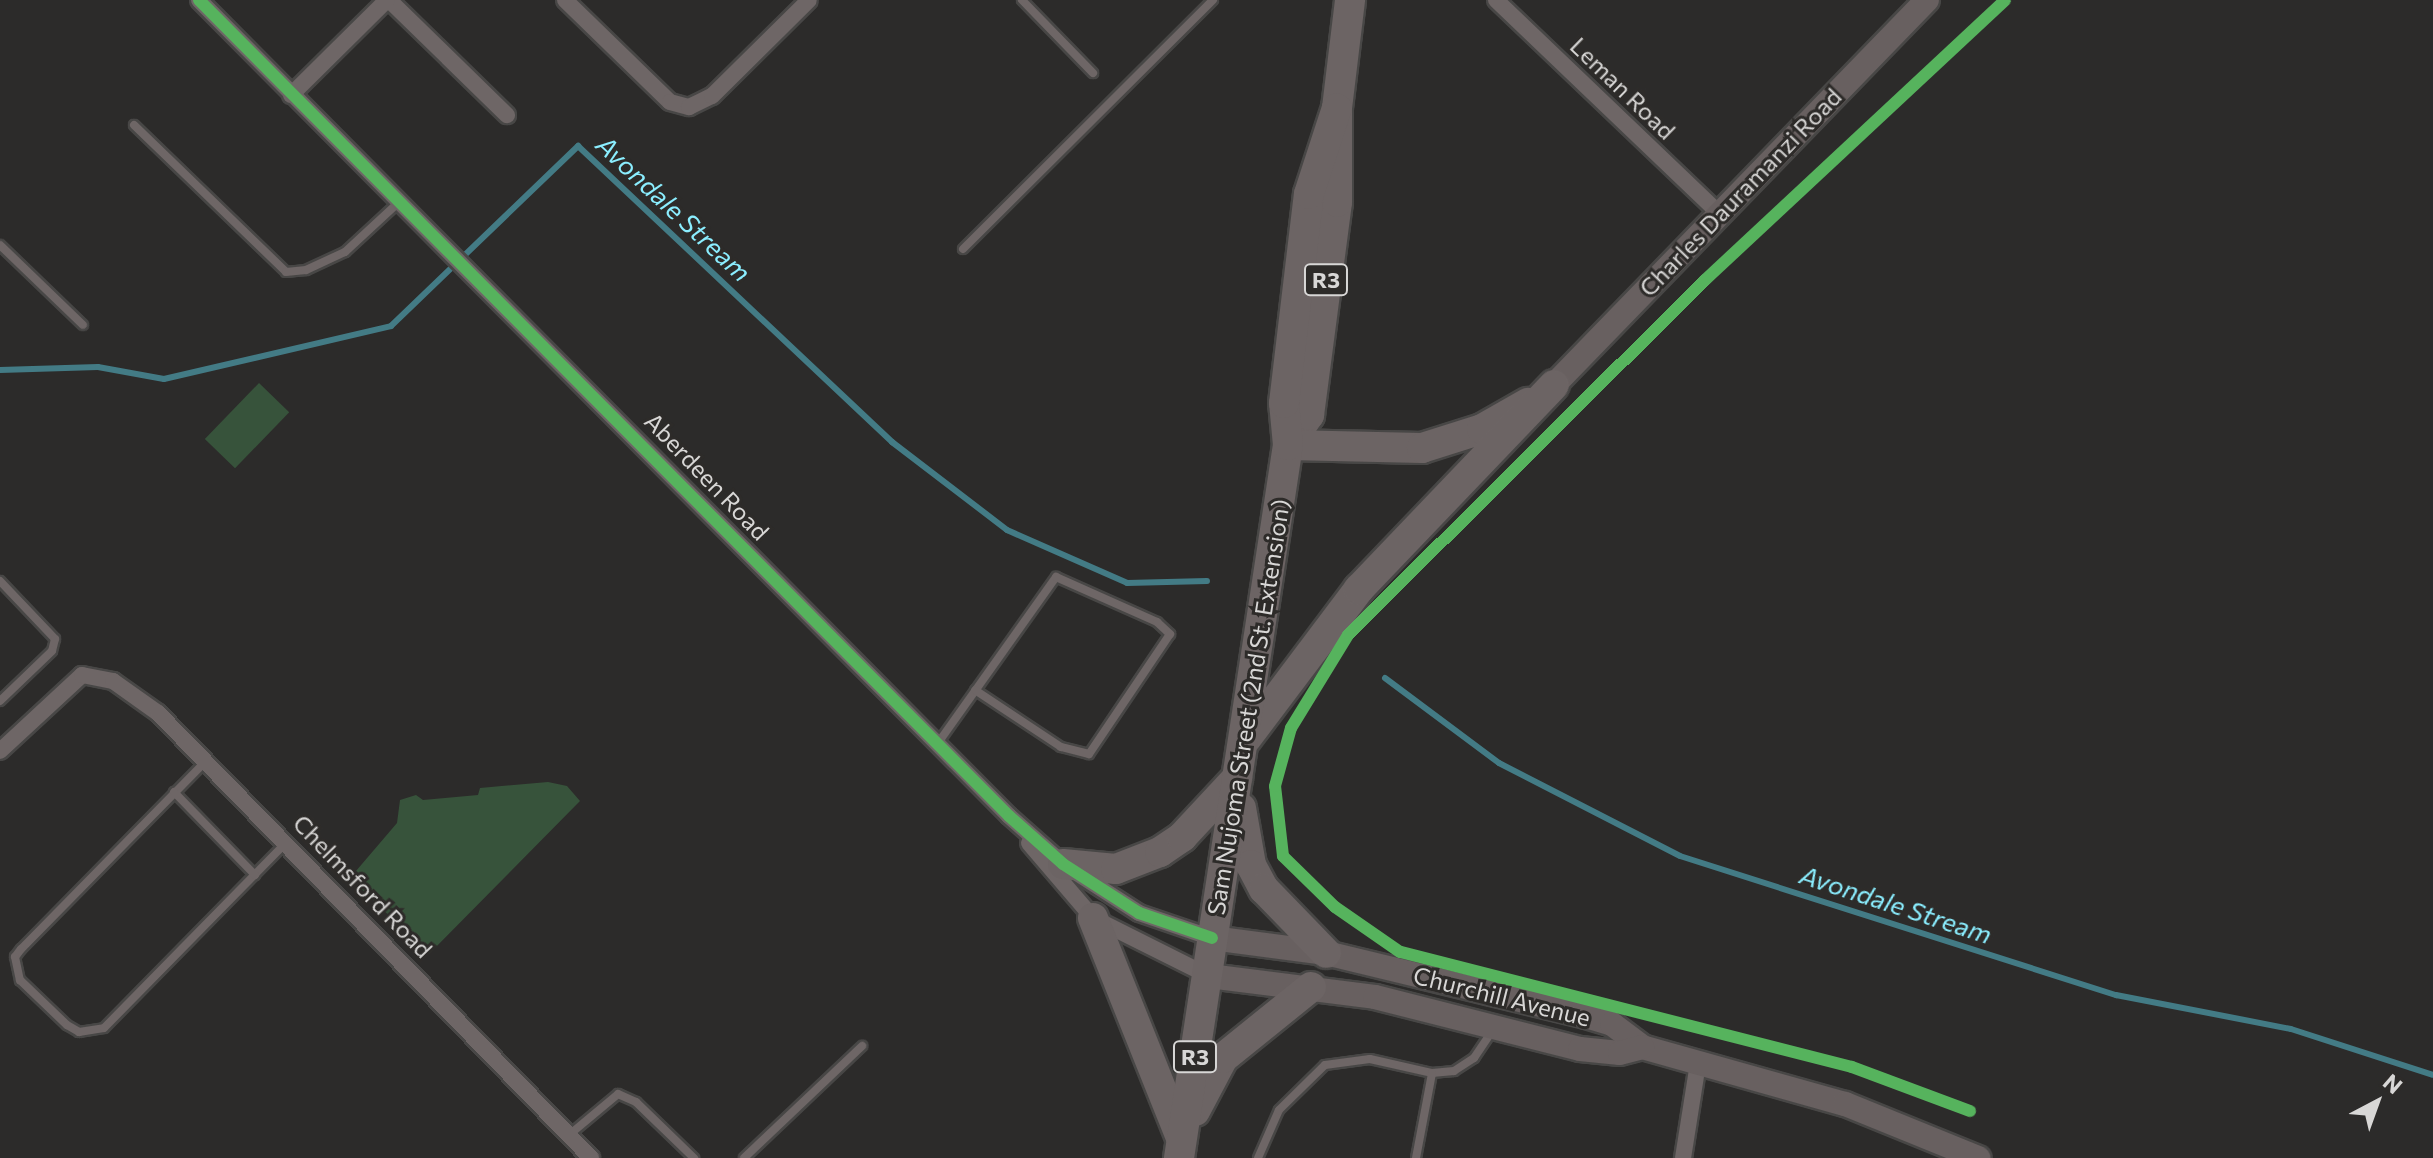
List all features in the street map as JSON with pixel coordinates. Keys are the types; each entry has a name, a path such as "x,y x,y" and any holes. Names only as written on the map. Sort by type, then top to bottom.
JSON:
{"highway":[{"name":"Sam Nujoma Street (2nd St. Extension)","path":"1180,1148 1209,976 1212,938 1288,445 1309,415 1337,202 1337,108 1350,0"},
{"path":"1288,445 1422,448 1482,429 1554,385"},
{"path":"1243,743 1359,589 1554,385"},
{"path":"1063,864 1116,869 1160,852 1182,837 1237,778"},
{"path":"1237,778 1251,865 1264,889 1326,953"},
{"path":"1093,918 1180,1148"},
{"path":"1180,1148 1223,1058 1311,987"}],"main road":[{"name":"Charles Dauramanzi Road","path":"1554,385 1717,211 1927,0"},
{"name":"Churchill Avenue","path":"1212,938 1326,953 1586,1016 1612,1024 1642,1047 1858,1108 1978,1158"},
{"name":"Churchill Avenue","path":"1209,976 1375,997 1493,1029 1607,1053 1642,1047"}],"street":[{"name":"Aberdeen Road","path":"199,0 494,299 589,388 1009,816 1063,864 1139,913 1212,938"},
{"path":"291,95 388,0 507,115"},
{"path":"565,0 670,102 689,107 712,96 809,0"},
{"name":"Leman Road","path":"1496,0 1717,211"},
{"name":"Chelmsford Road","path":"2,743 82,675 113,681 158,713 591,1158"},
{"name":"Aberdeen Road","path":"1009,816 1055,879 1093,918 1209,976"},
{"path":"1683,1158 1698,1063"}],"lane":[{"path":"1022,0 1093,73"},
{"path":"963,249 1213,0"},
{"path":"134,125 286,272 306,270 345,252 403,206"},
{"path":"0,245 83,325"},
{"path":"938,743 975,690 1056,577 1157,622 1170,634 1167,645 1089,754 1078,756 1061,747 975,690"},
{"path":"0,581 55,639 52,651 0,701"},
{"path":"206,761 21,949 15,957 20,980 67,1025 79,1032 104,1028 287,843"},
{"path":"174,792 255,875"},
{"path":"1258,1158 1279,1110 1325,1065 1370,1059 1432,1073 1465,1066 1493,1029"},
{"path":"744,1158 862,1046"},
{"path":"1416,1158 1432,1073"},
{"path":"569,1135 618,1094 636,1102 694,1158"}],"green space":[{"path":"259,383 289,412 235,468 205,439"},
{"path":"548,782 567,786 580,801 429,954 350,878 397,823 400,800 416,795 423,800 478,795 480,788"}],"waterway":[{"name":"Avondale Stream","path":"0,370 98,367 164,379 391,326 578,146 892,442 1007,530 1127,583 1207,581"},
{"name":"Avondale Stream","path":"1385,678 1499,763 1680,856 2116,995 2291,1029 2433,1075"}],"cycle path":[{"path":"199,0 1009,816 1063,864 1139,913 1212,938"},
{"path":"1970,1111 1852,1067 1400,952 1335,907 1283,856 1275,786 1291,728 1348,635 1705,280 2005,0"}]}
